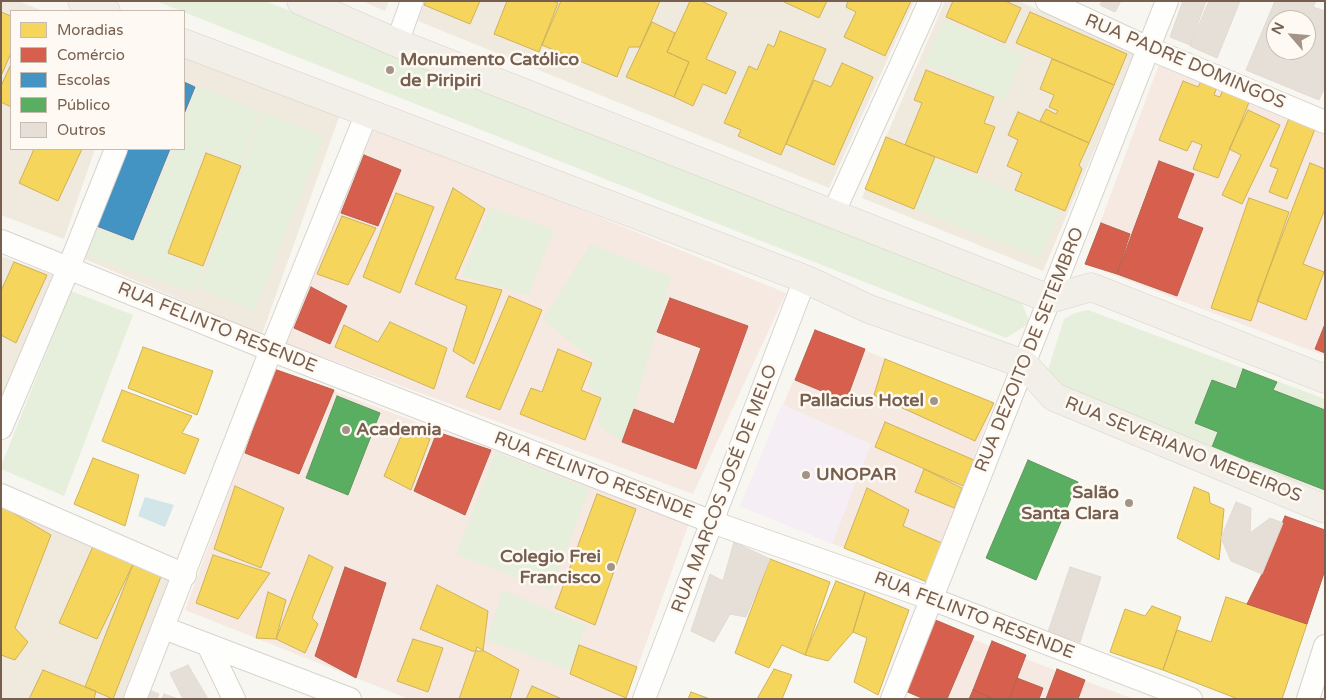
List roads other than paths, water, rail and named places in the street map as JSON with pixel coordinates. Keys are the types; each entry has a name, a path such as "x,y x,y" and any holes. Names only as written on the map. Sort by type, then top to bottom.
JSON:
{"main road":[{"path":"82,1 104,10"},
{"path":"301,1 397,43 1050,299 1090,287 1325,379"},
{"path":"185,43 805,279 869,309 1024,364"},
{"name":"RUA SEVERIANO MEDEIROS","path":"1024,364 1054,397 1325,509"}],"street":[{"path":"397,43 412,1"},
{"path":"834,214 930,1"},
{"name":"RUA PADRE DOMINGOS","path":"1047,1 1148,48 1325,122"},
{"name":"RUA DEZOITO DE SETEMBRO","path":"892,699 1167,1"},
{"path":"135,699 271,350 367,113"},
{"path":"1,428 69,267 116,150"},
{"name":"RUA FELINTO RESENDE","path":"1,241 271,350 712,522 932,599 1191,699"},
{"name":"RUA MARCOS JOSÉ DE MELO","path":"644,699 805,279"},
{"path":"1,495 184,575"},
{"path":"164,628 350,699"},
{"path":"208,645 234,699"},
{"path":"1308,699 1325,646"}],"place":[{"name":"Monumento Católico de Piripiri","path":"390,70"},
{"name":"Pallacius Hotel","path":"934,401"},
{"name":"Academia","path":"346,430"},
{"name":"UNOPAR","path":"806,475"},
{"name":"Salão Santa Clara","path":"1129,503"},
{"name":"Colegio Frei Francisco","path":"611,567"}]}
